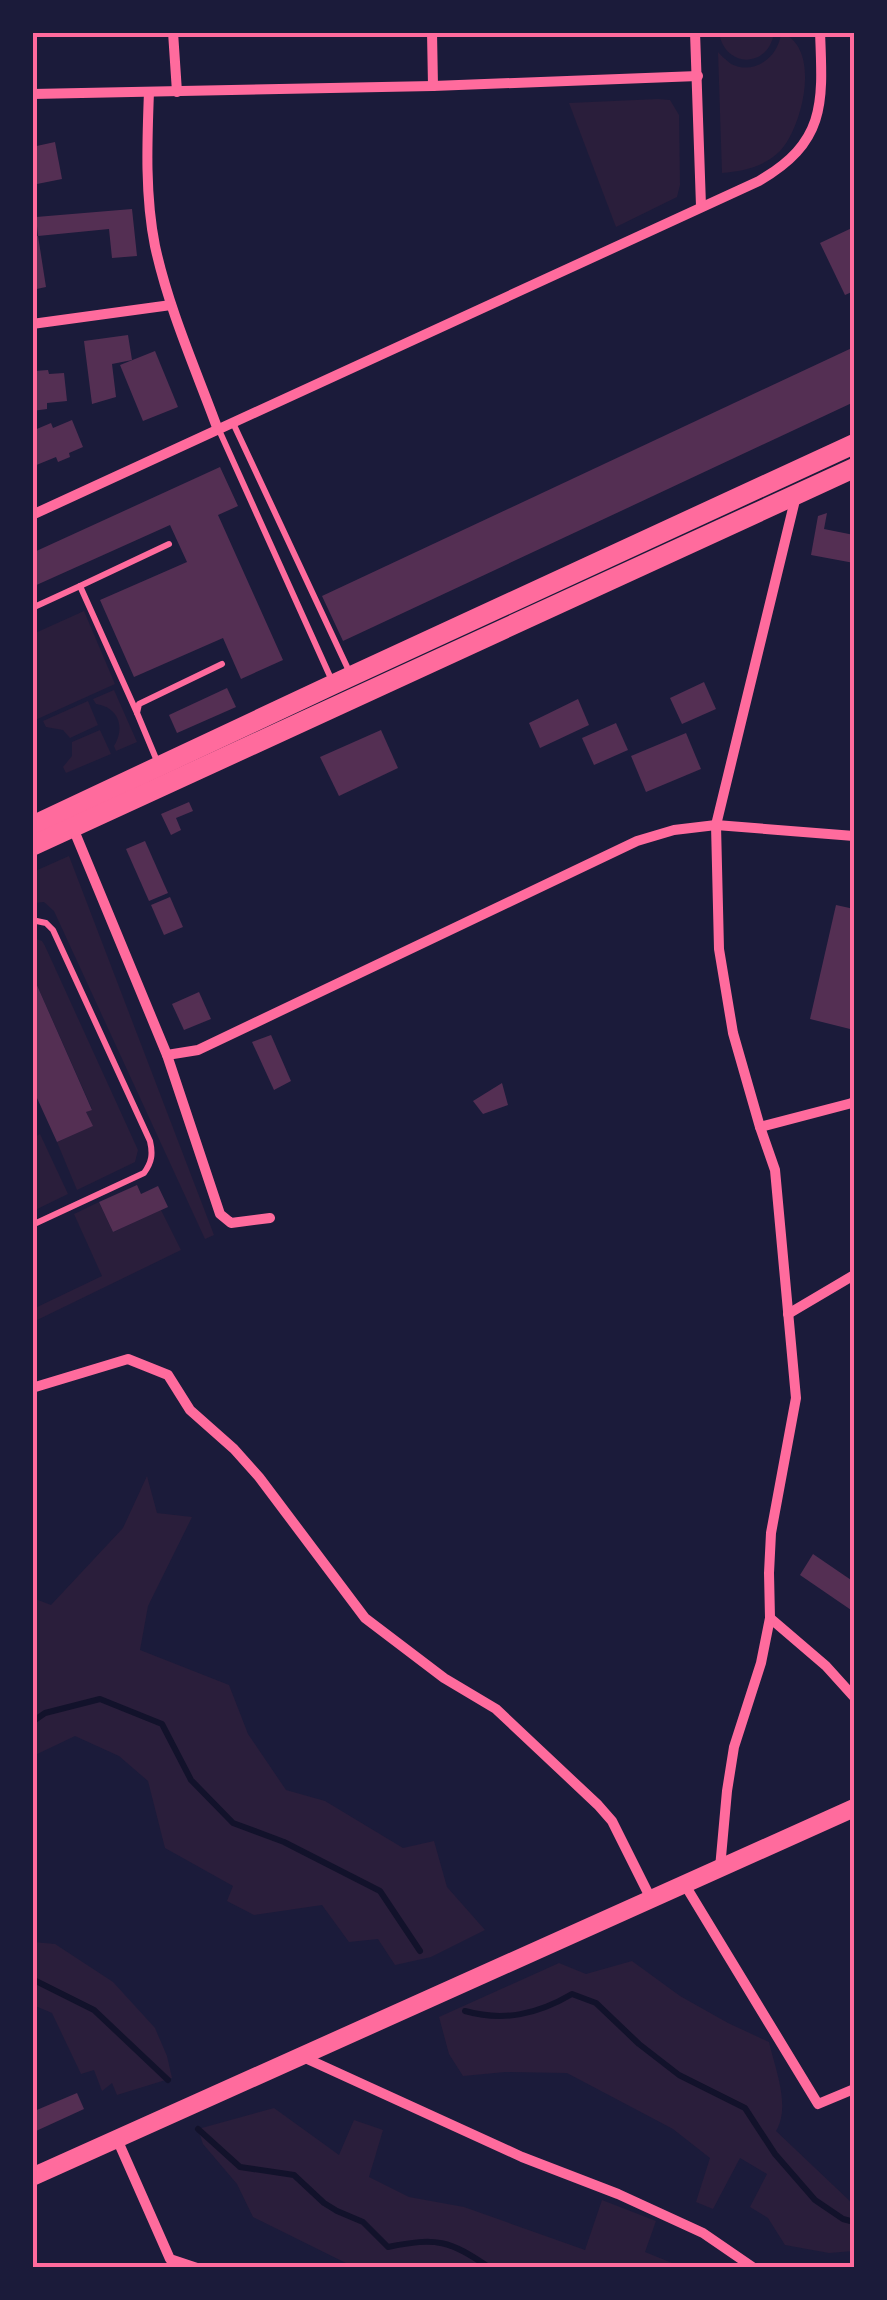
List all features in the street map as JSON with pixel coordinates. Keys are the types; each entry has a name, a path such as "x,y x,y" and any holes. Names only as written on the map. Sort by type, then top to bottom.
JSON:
{"main road":[{"path":"32,826 854,444"},
{"path":"32,846 854,468"}],"street":[{"path":"174,32 177,92"},
{"path":"432,32 433,86"},
{"path":"695,32 701,206"},
{"path":"32,514 771,174 801,150 814,125 822,86 820,32"},
{"path":"32,94 698,76"},
{"path":"149,92 146,161 155,244 171,305 218,430"},
{"path":"32,324 171,305"},
{"path":"720,1869 734,1747 770,1618 771,1534 796,1398 775,1170 732,1033 719,949 716,825 796,495"},
{"path":"167,1055 198,1050 637,841 674,830 716,825 854,836"},
{"path":"73,827 167,1055 220,1214 231,1223 270,1218"},
{"path":"760,1127 854,1103"},
{"path":"788,1314 854,1275"},
{"path":"32,1388 128,1359 168,1374 190,1410 259,1477 365,1618 444,1678 496,1709 598,1805 612,1821 651,1900"},
{"path":"770,1618 826,1666 854,1698"},
{"path":"32,2177 854,1808"},
{"path":"685,1885 818,2104 854,2088"},
{"path":"302,2056 522,2157 618,2194 703,2233 754,2268"},
{"path":"117,2139 168,2263 197,2268"}],"lane":[{"path":"233,423 342,680"},
{"path":"218,430 342,680"},
{"path":"32,608 169,544"},
{"path":"80,586 159,766"},
{"path":"137,713 143,700 222,664"},
{"path":"32,920 46,923 53,930 152,1152 151,1164 144,1173 32,1225"}],"shaded area":[{"path":"774,32 764,53 746,60 729,53 719,33"},
{"path":"781,33 794,41 805,70 796,124 780,151 767,161 722,173 718,52 731,64 757,66 771,56"},
{"path":"670,100 679,115 677,197 616,227 569,103"},
{"path":"84,611 115,684 33,721 33,634"},
{"path":"114,690 137,742 116,751 118,719 93,699"},
{"path":"88,701 98,725 70,738 63,730 46,727 43,721"},
{"path":"100,730 111,754 66,773 63,767 72,756 72,742"},
{"path":"69,856 214,1235 205,1239 54,911 44,902 34,903 33,872"},
{"path":"33,938 45,946 138,1150 135,1162 77,1190 57,1142 92,1126 86,1112 92,1109 36,983 33,984 32,957 37,955"},
{"path":"40,1134 68,1194 33,1211 33,1138"},
{"path":"99,1202 113,1232 161,1210 181,1250 33,1322 33,1309 102,1276 74,1214"},
{"path":"147,1476 157,1513 192,1517 148,1606 140,1650 229,1685 248,1734 286,1790 325,1801 403,1848 434,1841 447,1887 485,1930 431,1957 395,1965 378,1939 349,1942 322,1905 254,1915 227,1901 233,1886 165,1848 148,1781 119,1756 75,1736 33,1756 33,1598 51,1605 123,1528"},
{"path":"33,1942 55,1944 113,1982 155,2028 172,2078 117,2095 112,2083 102,2091 94,2070 81,2074 52,2013 33,2005"},
{"path":"632,1961 680,1996 769,2042 782,2099 776,2131 854,2205 854,2251 829,2253 785,2245 768,2218 750,2207 767,2174 740,2158 713,2209 696,2202 710,2158 673,2129 567,2073 463,2076 449,2054 439,2017 559,1963 586,1974"},
{"path":"274,2108 339,2155 354,2120 383,2130 369,2177 409,2197 464,2207 585,2250 602,2200 656,2221 645,2252 693,2267 354,2267 253,2217 237,2184 203,2144 198,2129"}],"building":[{"path":"55,142 62,179 32,185 32,147"},
{"path":"132,209 137,256 112,258 109,229 38,236 36,217"},
{"path":"854,227 854,291 845,295 820,243"},
{"path":"38,236 46,287 32,290 32,237"},
{"path":"128,335 132,360 112,364 116,397 92,404 84,341"},
{"path":"854,347 854,402 343,641 322,596"},
{"path":"155,351 178,407 143,421 120,365"},
{"path":"48,370 49,374 64,373 67,401 47,403 47,409 32,411 32,377 36,377 35,371"},
{"path":"72,420 83,447 58,462 56,457 34,466 32,431"},
{"path":"220,467 238,506 218,515 283,660 241,679 223,638 134,677 100,600 187,562 170,525 32,587 32,553"},
{"path":"827,513 824,529 854,535 854,563 811,555 818,516"},
{"path":"704,682 716,709 682,724 670,698"},
{"path":"227,688 236,707 177,733 169,715"},
{"path":"578,699 589,725 540,748 529,723"},
{"path":"616,723 628,750 594,765 582,738"},
{"path":"381,730 398,768 339,796 320,757"},
{"path":"686,733 701,769 646,792 631,756"},
{"path":"189,802 193,811 176,818 181,830 171,835 161,814"},
{"path":"145,841 168,893 149,901 126,849"},
{"path":"170,897 183,927 164,935 151,905"},
{"path":"836,905 854,909 854,1030 810,1019"},
{"path":"36,983 92,1110 86,1112 93,1126 57,1142 32,1087 32,984"},
{"path":"199,992 211,1019 184,1030 172,1004"},
{"path":"271,1035 291,1081 274,1090 252,1042"},
{"path":"502,1083 508,1105 483,1114 473,1101"},
{"path":"137,1185 141,1194 158,1186 168,1207 113,1232 99,1202"},
{"path":"813,1554 854,1582 854,1612 800,1575"},
{"path":"77,2093 84,2109 36,2131 32,2112"}],"waterway":[{"path":"32,1722 45,1713 100,1699 162,1724 191,1780 233,1823 284,1842 380,1891 420,1951"},
{"path":"32,1979 94,2010 168,2080"},
{"path":"465,2011 493,2016 520,2014 572,1994 596,2003 679,2075 745,2108 775,2154 815,2200 854,2222"},
{"path":"198,2129 240,2167 294,2175 324,2203 363,2222 388,2247 442,2243 490,2268"}]}
